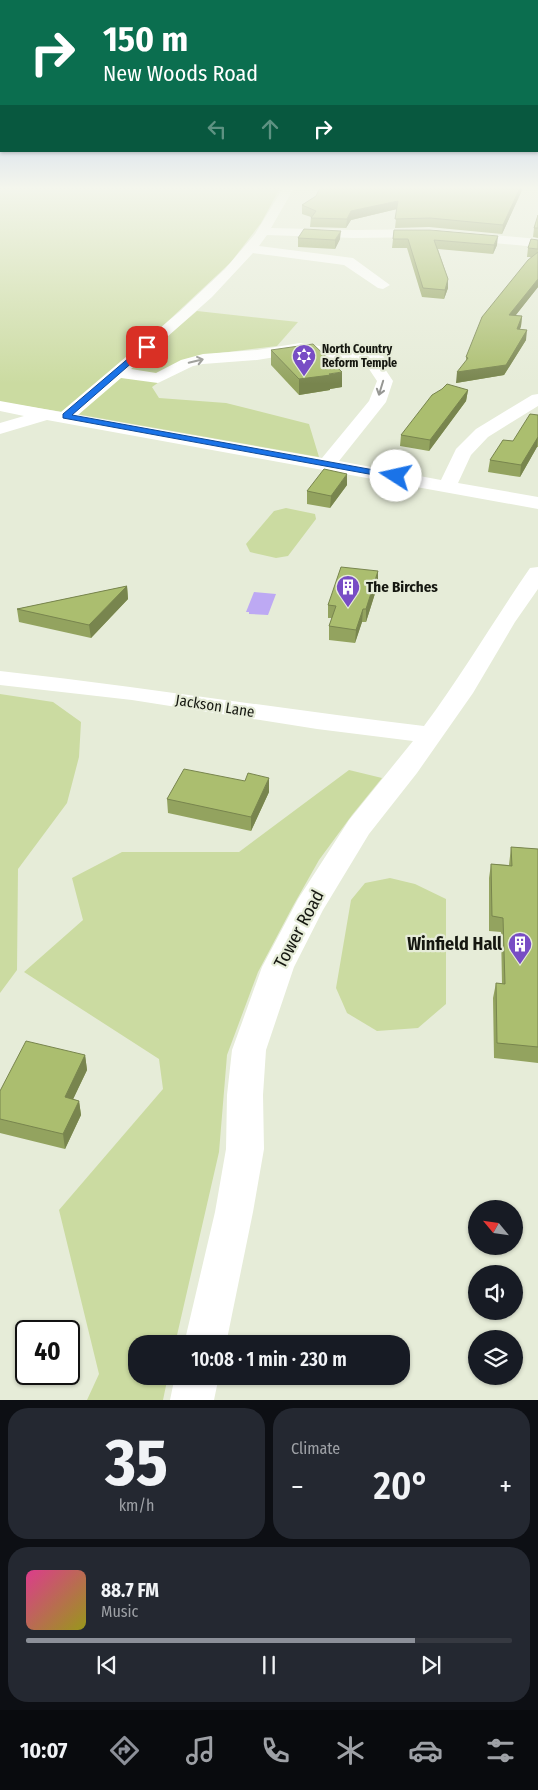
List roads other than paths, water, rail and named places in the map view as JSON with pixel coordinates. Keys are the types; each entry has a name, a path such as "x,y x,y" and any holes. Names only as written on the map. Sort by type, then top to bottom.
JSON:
{"street":[{"path":"0,429 57,414 116,372 214,286 246,253"},
{"path":"285,253 348,261 383,284"},
{"path":"116,372 158,378 187,363 203,359 257,355 305,343 326,352 380,359 385,381 377,402 327,464"},
{"path":"447,486 463,453 482,433 538,399"},
{"path":"0,406 57,414 538,503"},
{"name":"Tower Road","path":"207,1335 234,1212 245,1149 245,1095 248,1050 278,967 309,908 359,827 461,693 504,622 538,573"},
{"name":"Jackson Lane","path":"0,678 132,693 316,721 430,735"},
{"path":"192,1400 195,1385"}],"place":[{"name":"North Country Reform Temple","path":"304,377"},
{"name":"The Birches","path":"348,608"},
{"name":"Winfield Hall","path":"520,965"}]}
